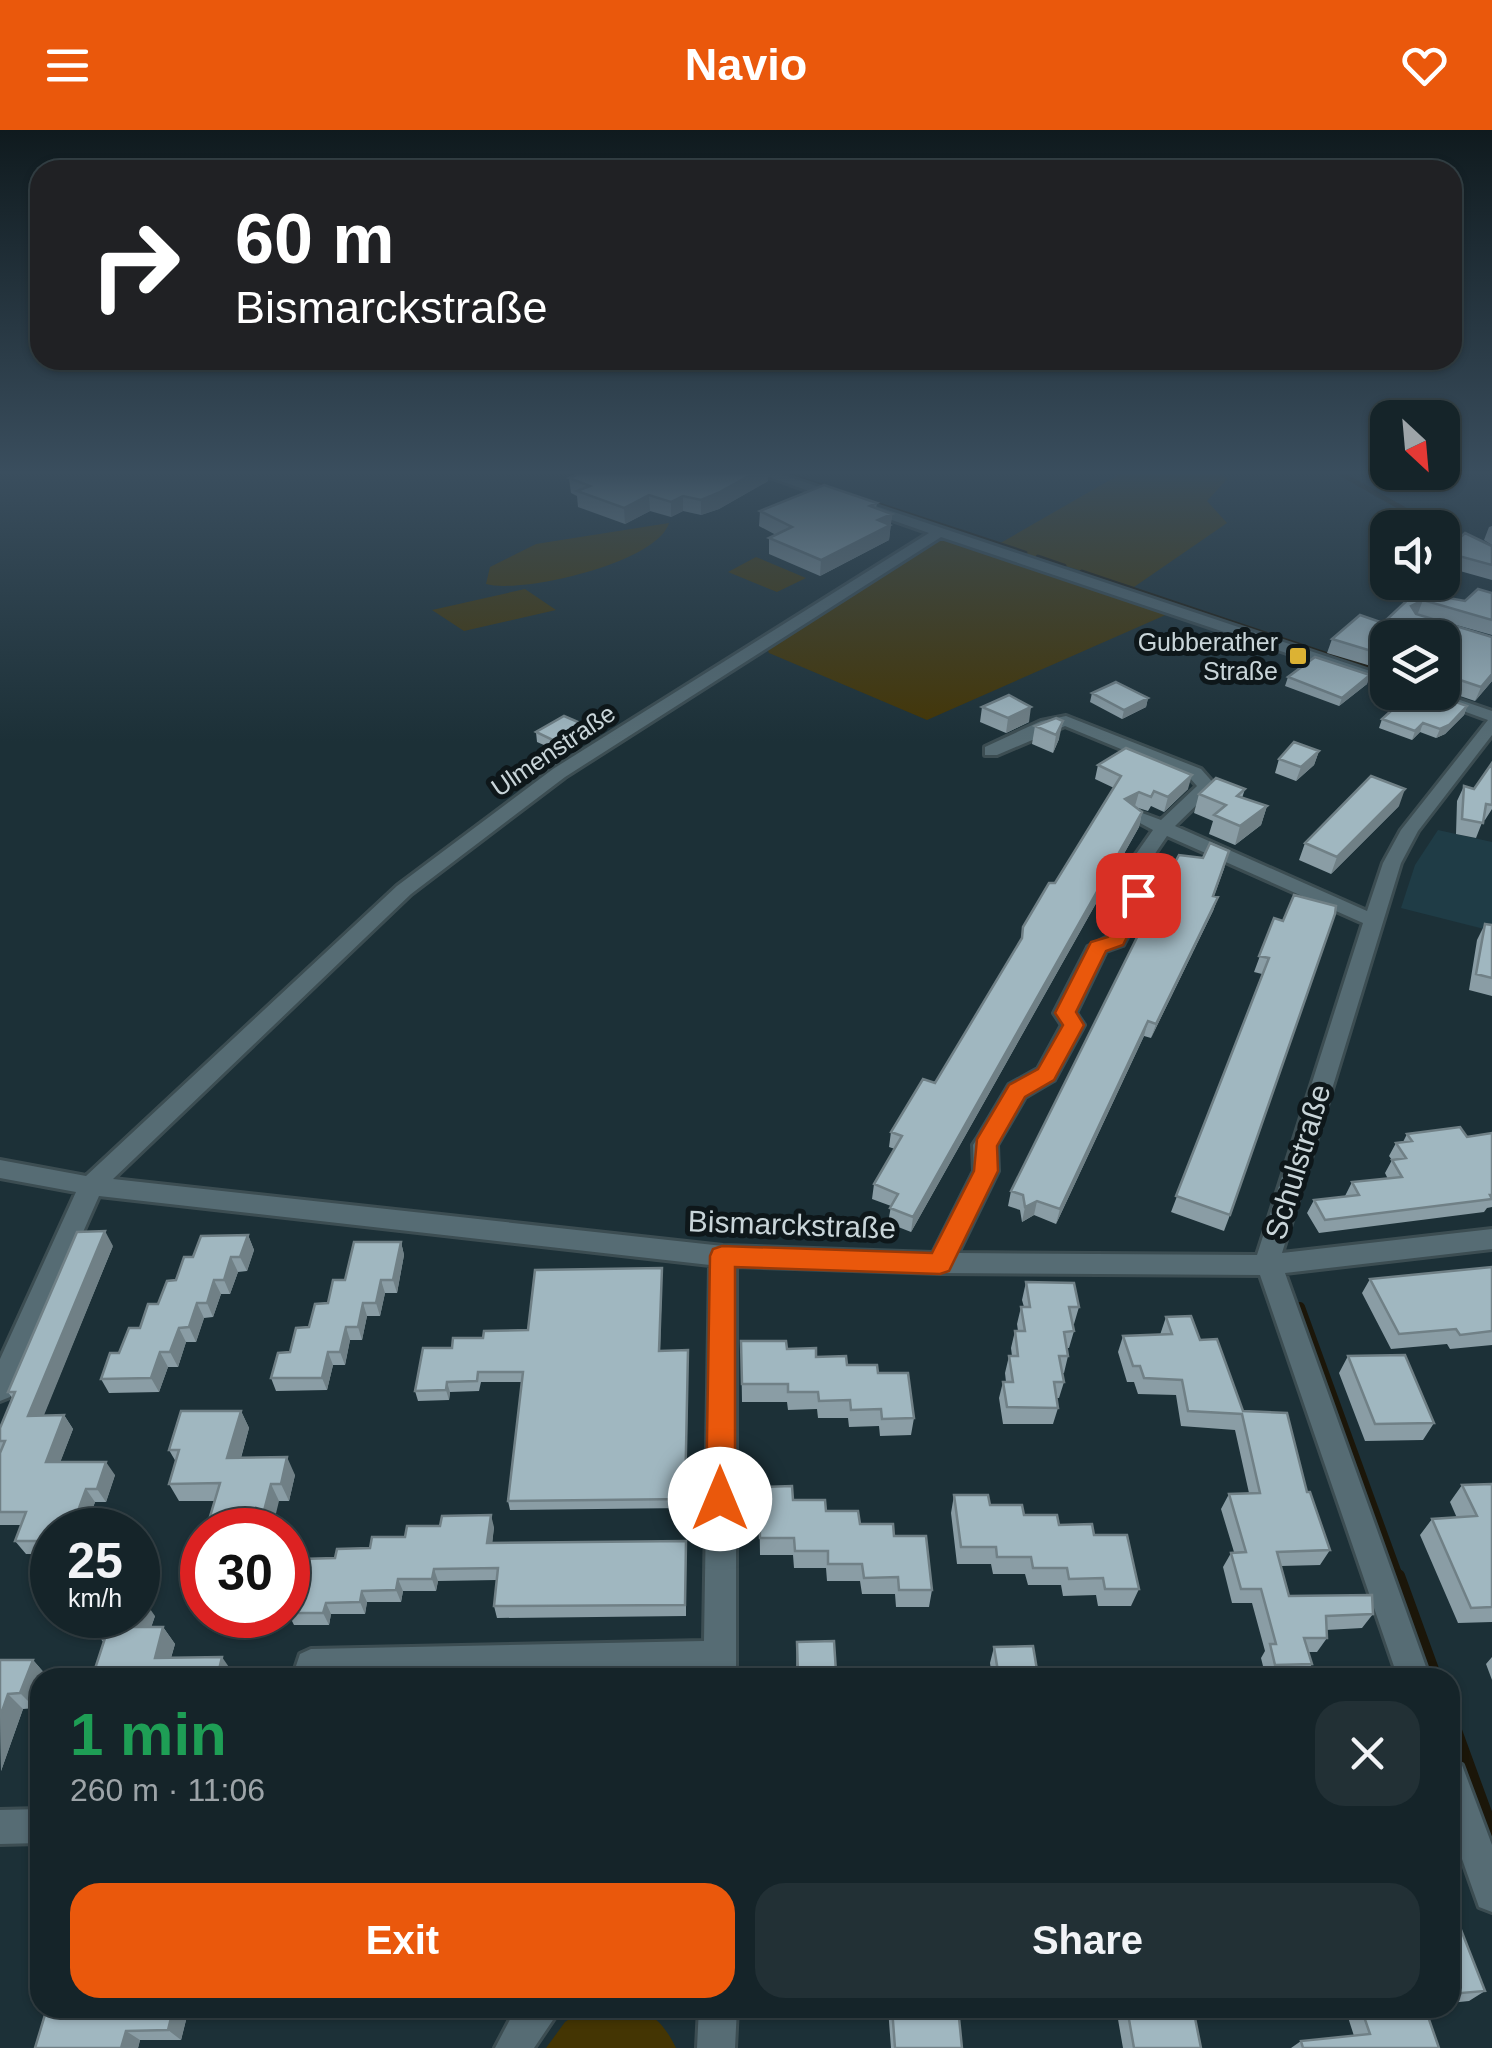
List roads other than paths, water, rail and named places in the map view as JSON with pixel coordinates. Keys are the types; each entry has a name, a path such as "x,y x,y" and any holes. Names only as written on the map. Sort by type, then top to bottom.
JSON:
{"street":[{"name":"Ulmenstraße","path":"91,1186 437,863 572,764 891,563"},
{"path":"1037,563 1370,676"},
{"path":"1460,708 1492,720"},
{"name":"Schulstraße","path":"1411,1668 1270,1265 1277,1224 1372,920 1402,842 1492,720"},
{"path":"940,1264 986,1171 985,1146 1017,1091 1046,1074 1074,1025 1065,1013 1098,947 1116,941 1138,895 1125,884 1164,828 1204,792 1206,784 1200,776 1070,722 1046,724 991,751"},
{"path":"1134,815 1372,920"},
{"name":"Bismarckstraße","path":"0,1170 91,1186 722,1256 940,1264 1270,1265 1492,1238"},
{"path":"0,1389 91,1186"},
{"path":"310,1668 720,1667 722,1256"},
{"path":"1460,1805 1492,1894"},
{"path":"0,1828 30,1826"},
{"path":"514,2048 533,2018"},
{"path":"716,2048 718,2018"}],"waterway":[{"path":"1054,563 1064,566"},
{"path":"1082,572 1358,665"},
{"path":"1351,662 1370,669"},
{"path":"1300,1307 1399,1579"},
{"path":"1398,1576 1431,1668"},
{"path":"1460,1744 1492,1832"}],"place":[{"name":"Gubberather Straße","path":"1298,656"}]}
